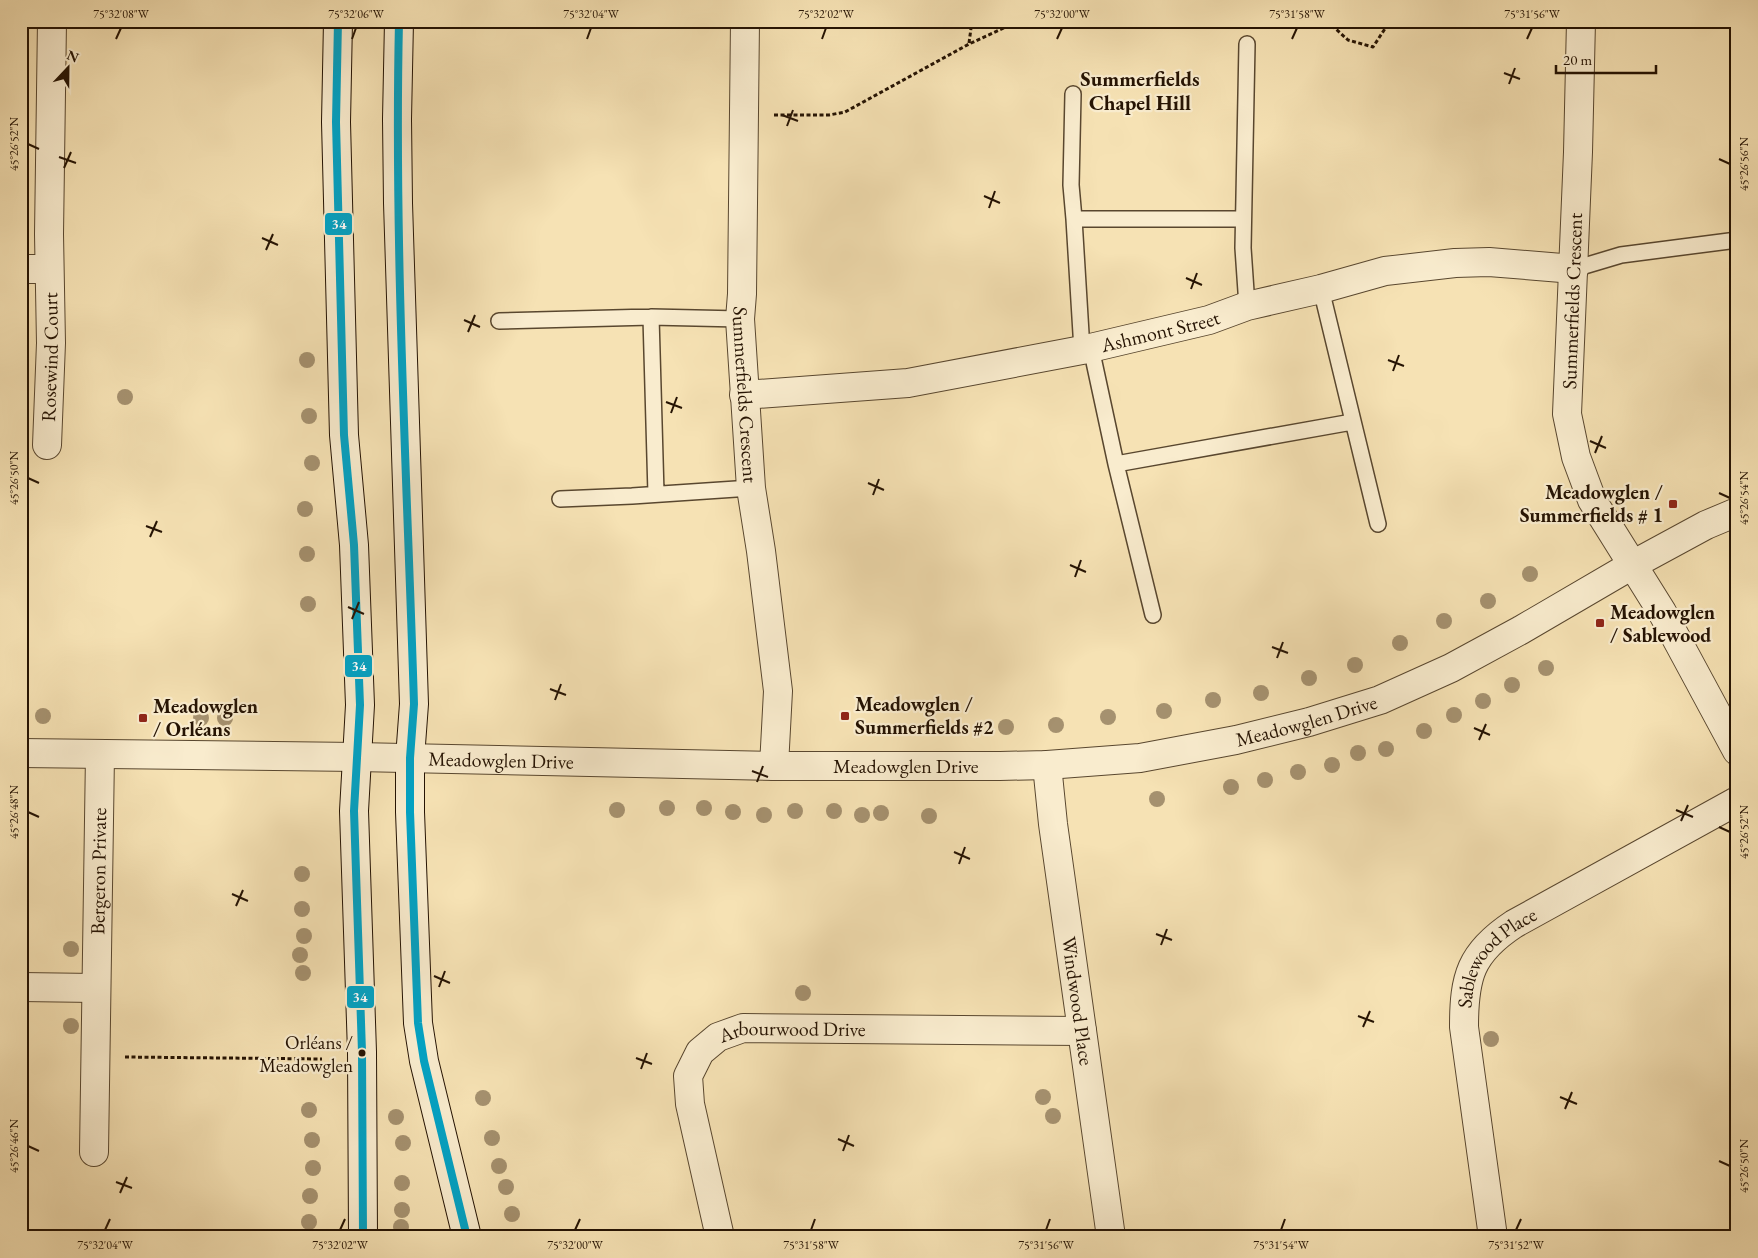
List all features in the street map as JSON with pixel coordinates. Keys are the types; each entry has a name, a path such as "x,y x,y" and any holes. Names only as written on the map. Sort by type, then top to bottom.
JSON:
{"street":[{"name":"Rosewind Court","path":"47,445 50,343 52,21"},
{"path":"338,21 337,203 344,435 355,554 360,705 354,811 362,1052 363,1237"},
{"path":"399,21 398,203 414,704 410,758 410,812 418,1023 424,1061 467,1237"},
{"name":"Summerfields Crescent","path":"745,21 742,294 740,319 751,488 761,551 778,691 774,766"},
{"name":"Summerfields Crescent","path":"1581,21 1568,414 1576,457 1592,500 1634,564"},
{"name":"Ashmont Street","path":"744,395 908,383 1087,349 1209,320 1248,306 1321,289 1385,271 1454,263 1489,262 1574,269"},
{"name":"Rosewind Court","path":"21,269 49,269"},
{"name":"Meadowglen Drive","path":"21,753 357,757 774,766 1047,765 1140,758 1236,740 1309,722 1380,700 1468,658 1521,630 1634,564 1706,525 1737,512"},
{"path":"1634,564 1737,751"},
{"name":"Bergeron Private","path":"94,1152 100,754"},
{"name":"Windwood Place","path":"1047,765 1053,824 1111,1237"},
{"name":"Sablewood Place","path":"1493,1237 1464,1027 1464,998 1468,974 1486,946 1514,924 1737,801"},
{"path":"21,987 95,988"},
{"name":"Arbourwood Drive","path":"720,1237 690,1104 688,1076 700,1052 718,1036 743,1028 1082,1031"}],"lane":[{"path":"1247,44 1243,248 1248,306"},
{"path":"1073,94 1070,185 1087,349 1153,615"},
{"path":"1074,219 1243,219"},
{"path":"1574,269 1621,256 1737,240"},
{"path":"1321,289 1378,524"},
{"path":"651,317 656,494"},
{"path":"499,321 651,317 740,319"},
{"path":"1116,464 1352,422"},
{"path":"560,499 751,488"}],"path":[{"path":"969,44 972,21"},
{"path":"743,115 829,115 845,112 969,44 1019,21"},
{"path":"1327,21 1348,40 1373,47 1390,21"},
{"path":"95,1057 322,1059"}],"transit line":[{"name":"34","path":"338,21 336,122 344,435 354,545 360,705 354,811 362,1052 363,1237"},
{"name":"34","path":"399,21 398,192 414,704 410,758 410,812 418,1023 424,1061 467,1237"}],"place":[{"name":"Meadowglen / Summerfields # 1","path":"1673,504"},
{"name":"Meadowglen / Sablewood","path":"1600,623"},
{"name":"Meadowglen / Summerfields #2","path":"845,716"},
{"name":"Meadowglen / Orléans","path":"143,718"},
{"name":"Orléans / Meadowglen","path":"362,1053"}],"district":[{"name":"Summerfields Chapel Hill","path":"1140,91"}]}
